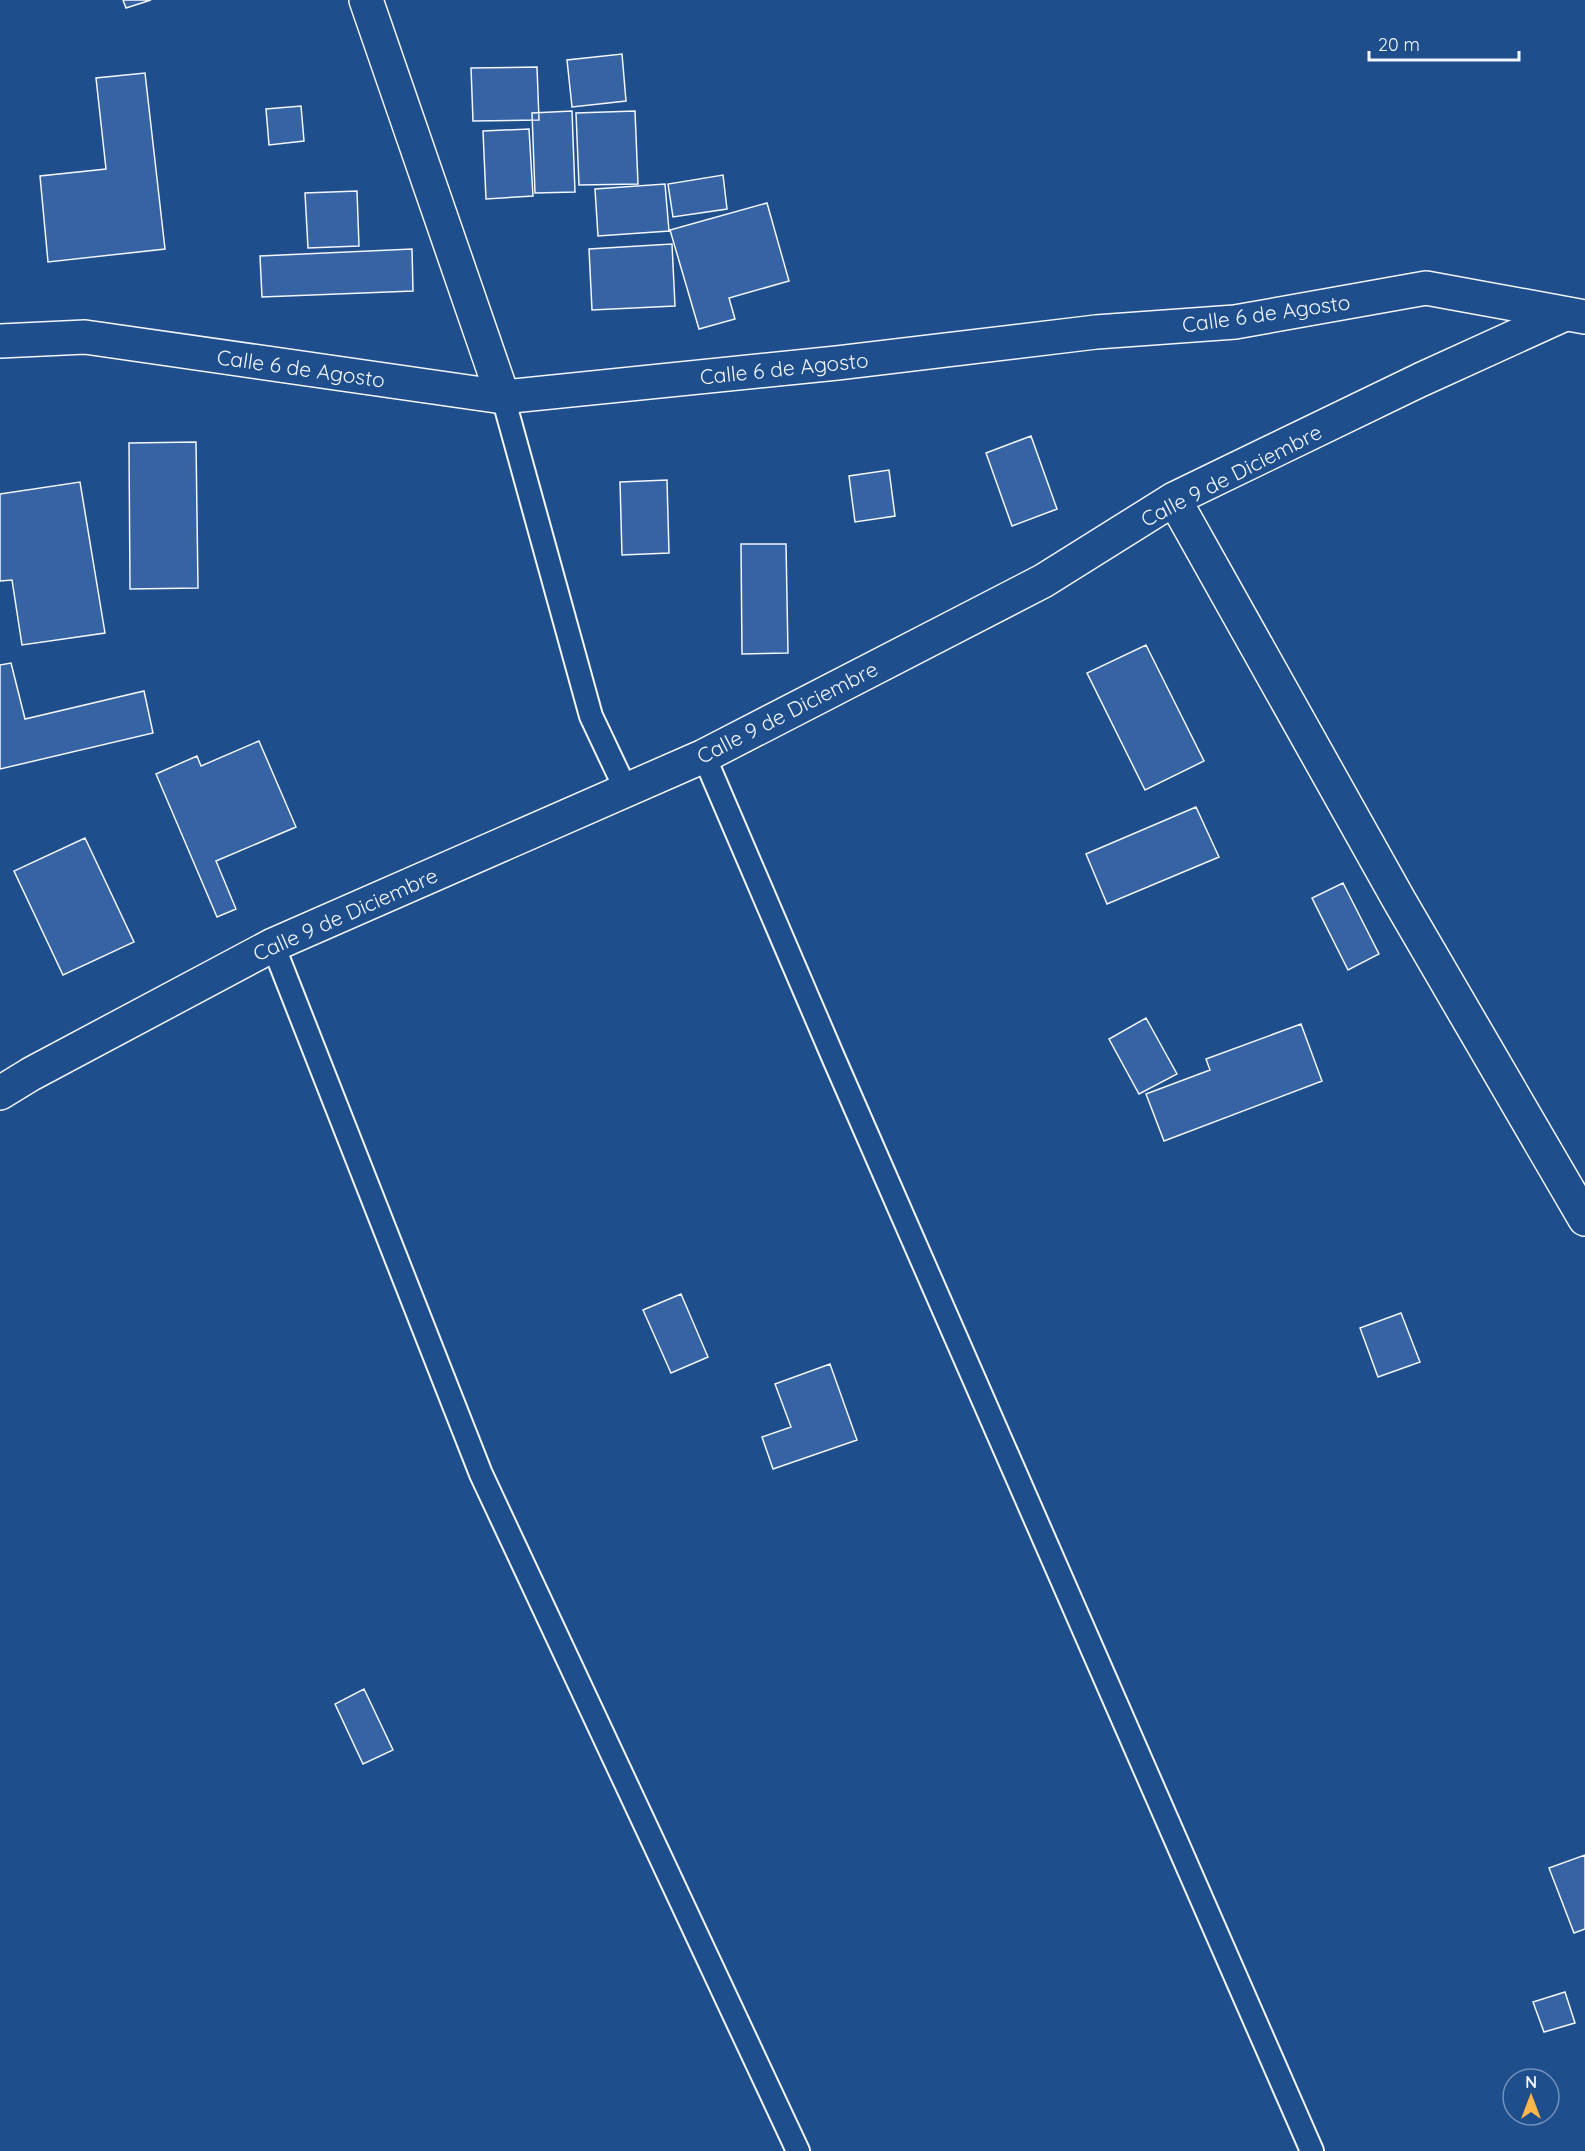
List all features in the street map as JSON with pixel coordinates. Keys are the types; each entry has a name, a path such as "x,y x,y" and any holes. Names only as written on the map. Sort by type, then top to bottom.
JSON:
{"street":[{"path":"366,0 503,397"},
{"name":"Calle 6 de Agosto","path":"0,341 85,337 503,397 837,363 1096,332 1235,322 1426,288 1575,315"},
{"name":"Calle 9 de Diciembre","path":"0,1093 31,1074 273,945 704,756 1043,581 1174,499 1420,380 1575,315"},
{"path":"1174,499 1399,900 1585,1219"}],"lane":[{"path":"503,397 591,716 626,790"},
{"path":"704,756 834,1059 1312,2151"},
{"path":"273,945 481,1474 798,2151"}],"building":[{"path":"123,0 151,0 126,8"},
{"path":"622,54 626,101 572,107 567,60"},
{"path":"537,67 539,120 473,121 471,68"},
{"path":"145,73 165,249 48,262 40,176 106,169 96,78"},
{"path":"301,106 304,141 269,145 266,109"},
{"path":"572,111 575,192 535,193 532,113"},
{"path":"635,111 638,184 579,185 576,113"},
{"path":"529,129 533,196 486,199 483,131"},
{"path":"723,175 727,209 673,217 668,184"},
{"path":"665,184 669,231 598,236 595,189"},
{"path":"357,191 359,246 308,248 305,193"},
{"path":"767,203 789,281 729,298 735,319 699,329 670,230"},
{"path":"672,244 675,306 592,310 589,249"},
{"path":"412,249 413,291 262,297 260,256"},
{"path":"1031,436 1057,509 1012,526 986,453"},
{"path":"196,442 198,588 130,589 129,443"},
{"path":"889,470 895,516 855,522 849,476"},
{"path":"667,480 669,553 622,555 620,482"},
{"path":"80,482 105,633 22,645 12,580 0,581 0,494"},
{"path":"741,544 786,544 788,653 742,654"},
{"path":"1146,645 1204,761 1145,790 1087,673"},
{"path":"11,663 25,719 144,691 153,733 0,769 0,665"},
{"path":"259,741 296,827 216,861 236,909 217,917 156,774 197,756 201,766"},
{"path":"1196,807 1219,857 1107,904 1086,854"},
{"path":"85,838 134,942 63,975 14,871"},
{"path":"1343,883 1379,954 1348,970 1312,898"},
{"path":"1146,1018 1177,1074 1139,1094 1109,1039"},
{"path":"1301,1024 1322,1081 1164,1141 1146,1094 1210,1070 1206,1059"},
{"path":"681,1294 708,1357 671,1373 643,1310"},
{"path":"1401,1313 1420,1362 1378,1377 1360,1328"},
{"path":"830,1364 857,1440 773,1469 762,1437 791,1427 775,1384"},
{"path":"364,1689 393,1750 363,1764 335,1704"},
{"path":"1585,1855 1585,1929 1574,1933 1549,1868"},
{"path":"1565,1992 1575,2023 1544,2032 1533,2002"}]}
